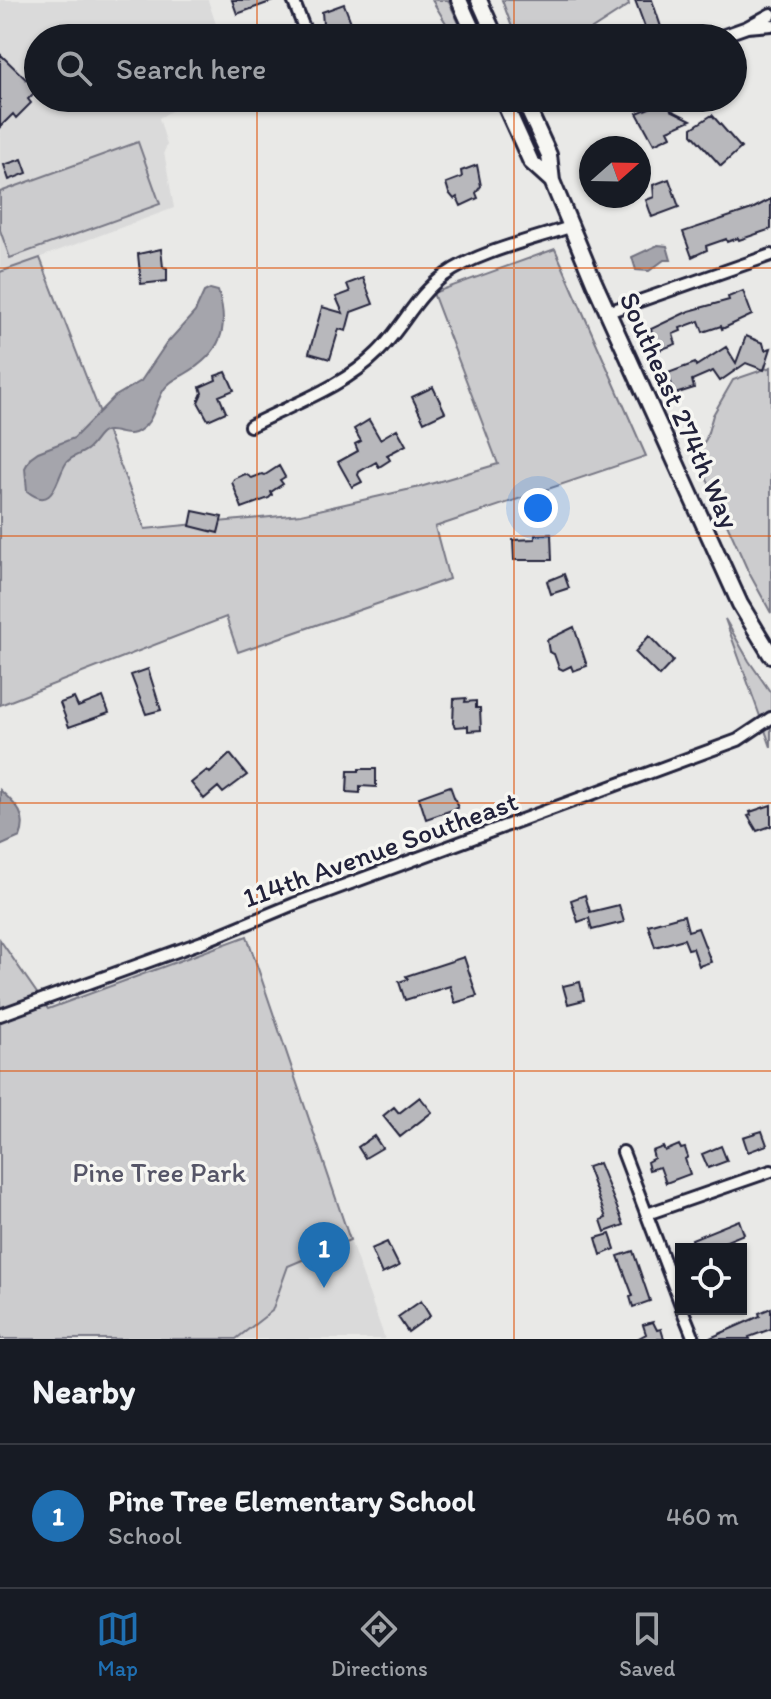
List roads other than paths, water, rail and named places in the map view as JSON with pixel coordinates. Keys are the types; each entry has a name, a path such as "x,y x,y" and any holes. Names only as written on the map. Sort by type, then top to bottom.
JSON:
{"main road":[{"path":"459,0 470,24"},
{"path":"479,0 490,24"},
{"name":"Southeast 274th Way","path":"508,112 531,162 552,181"},
{"name":"Southeast 274th Way","path":"529,112 549,155 552,181 570,227 740,604 771,655"}],"street":[{"path":"293,0 302,24"},
{"path":"747,27 771,14"},
{"path":"747,27 771,25"},
{"path":"250,426 362,367 397,331 434,282 448,272 570,227"},
{"path":"608,312 771,255"},
{"name":"114th Avenue Southeast","path":"0,1015 738,740 771,718"},
{"path":"623,1152 675,1288"},
{"path":"647,1214 771,1171"},
{"path":"685,1315 694,1339"}],"place":[{"name":"Pine Tree Elementary School","path":"324,1288"}],"park label":[{"name":"Pine Tree Park","path":"159,1172"}]}
